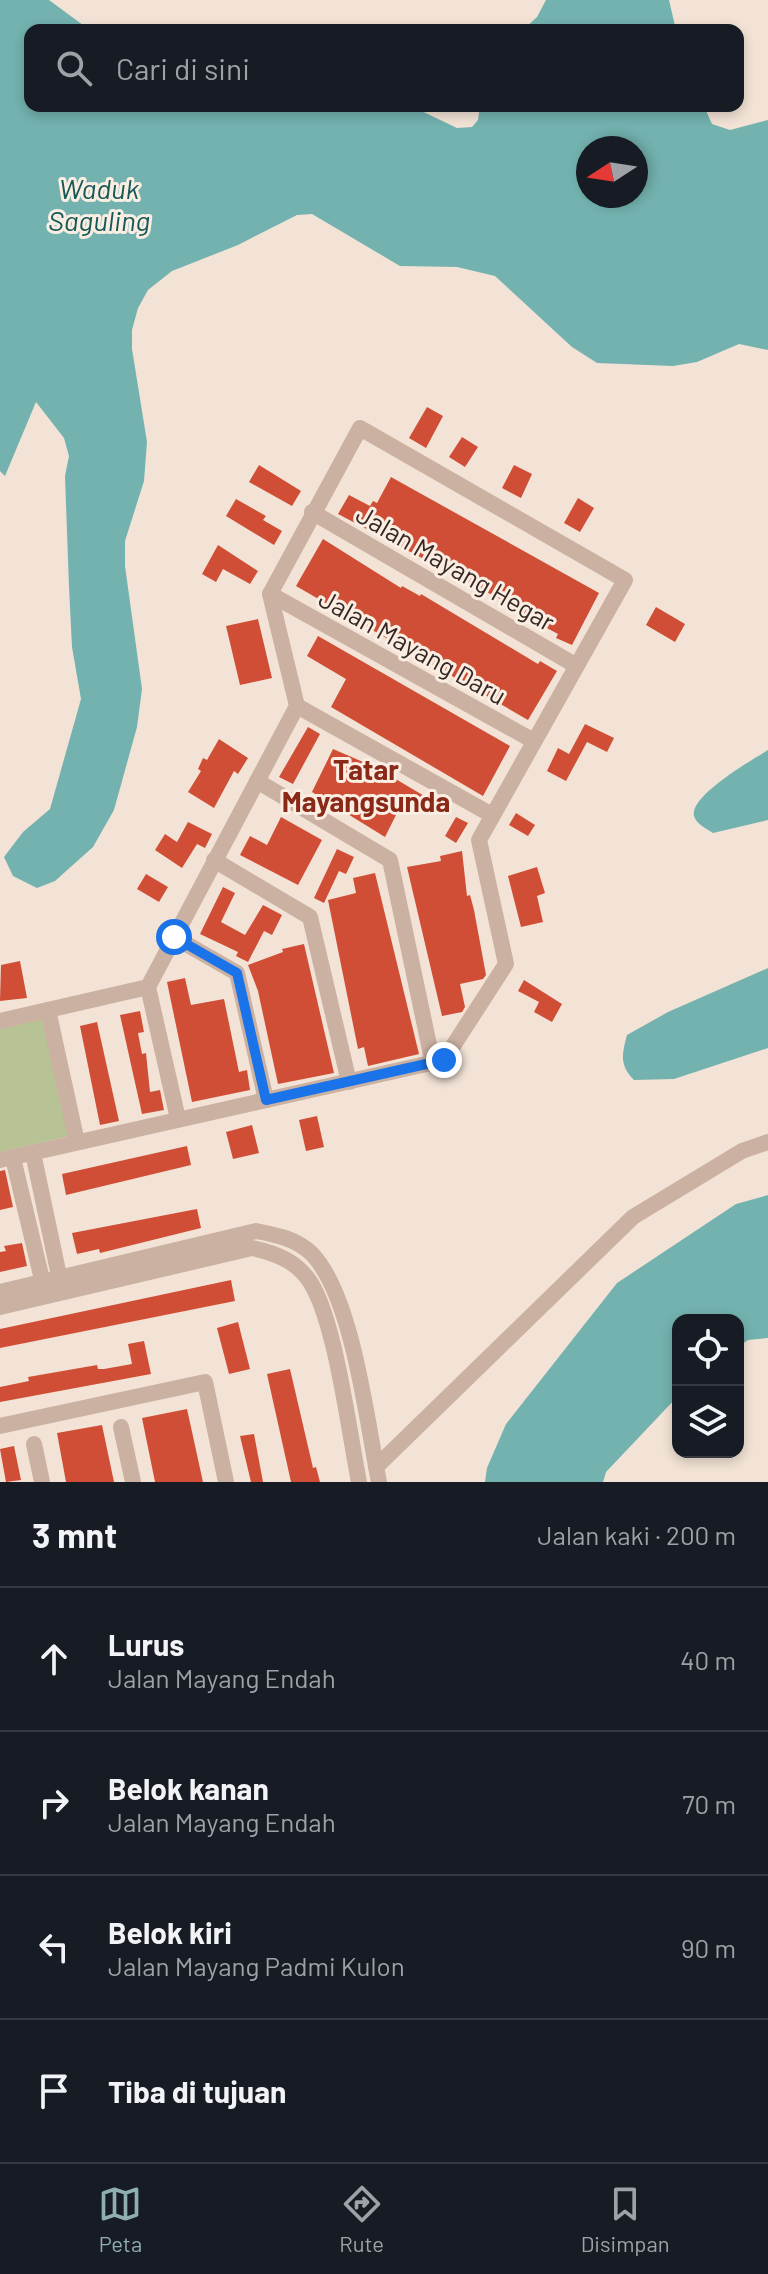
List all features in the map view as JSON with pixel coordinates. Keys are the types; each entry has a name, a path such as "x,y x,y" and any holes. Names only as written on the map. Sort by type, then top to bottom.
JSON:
{"street":[{"path":"53,1287 6,1159 444,1060 506,964 479,840 532,740 625,580 360,428 270,594 297,706 148,987 178,1119"},
{"name":"Jalan Mayang Hegar","path":"312,512 575,665"},
{"name":"Jalan Mayang Daru","path":"270,594 532,740"},
{"path":"297,706 492,815"},
{"path":"257,781 390,860 433,1064"},
{"path":"214,860 310,917 349,1082"},
{"path":"174,937 237,973 266,1100"},
{"path":"0,1021 148,987"},
{"path":"48,1010 77,1142"},
{"path":"377,1474 633,1217 742,1151 768,1142"},
{"path":"33,1153 53,1287"},
{"path":"0,1307 53,1287 256,1231 285,1236 311,1254 331,1283 346,1322 377,1474"},
{"path":"0,1292 53,1287 252,1248 271,1252 294,1263 312,1285 330,1336 359,1482"},
{"path":"330,1336 349,1341"},
{"path":"0,1426 205,1382 226,1482"},
{"path":"121,1427 133,1482"},
{"path":"34,1444 42,1482"}],"green space":[{"path":"41,1015 70,1136 0,1152 0,1024"}],"water":[{"name":"Waduk Saguling","path":"0,0 49,0 82,24 24,24 24,112 424,112 457,128 472,127 478,120 479,112 707,112 712,124 730,130 768,120 768,350 739,344 697,362 673,366 597,363 572,347 495,276 457,267 400,266 312,214 297,215 238,245 172,271 148,290 138,308 132,330 132,349 147,442 144,481 125,541 125,566 142,689 137,727 114,810 93,847 55,881 37,888 13,876 4,857 23,832 50,809 81,699 72,647 69,587 65,476 69,456 64,438 36,402 5,476 0,471"},
{"path":"546,0 669,0 675,24 529,24"},
{"path":"768,750 768,820 713,833 699,824 694,816 701,799 723,779"},
{"path":"768,968 768,1048 674,1079 634,1080 629,1075 623,1059 627,1035 668,1012"},
{"path":"768,1195 768,1338 744,1343 744,1314 672,1314 672,1402 606,1472 603,1482 485,1482 487,1468 506,1424 617,1283 736,1204"}],"building":[{"path":"427,407 443,416 426,448 409,438"},
{"path":"462,437 478,447 465,467 449,457"},
{"path":"259,465 301,491 292,506 249,482"},
{"path":"514,465 532,474 521,498 502,488"},
{"path":"391,477 599,593 572,645 515,611 517,608 338,514 349,495 370,506 373,501 377,503"},
{"path":"578,498 594,508 580,532 564,523"},
{"path":"236,499 266,516 263,520 282,531 274,545 226,516"},
{"path":"323,539 401,588 421,594 538,664 540,661 557,671 528,720 296,586"},
{"path":"218,545 258,571 250,584 223,569 216,582 202,574"},
{"path":"656,607 685,624 675,642 646,625"},
{"path":"258,619 272,678 240,685 226,626"},
{"path":"318,636 510,746 483,796 331,707 346,679 307,656"},
{"path":"585,724 614,738 607,752 587,742 566,781 547,771 558,748 569,754"},
{"path":"308,727 320,734 293,784 279,777"},
{"path":"219,739 248,758 238,774 234,771 214,808 188,792 201,771 198,769 203,758 207,760"},
{"path":"333,749 377,768 426,797 418,815 400,807 385,837 312,792"},
{"path":"516,813 535,825 528,836 509,825"},
{"path":"281,817 322,840 298,885 240,855 250,836 267,845"},
{"path":"456,817 468,823 456,843 445,836"},
{"path":"188,822 212,834 205,848 197,844 182,868 155,850 165,834 177,842"},
{"path":"337,849 354,857 346,874 339,871 324,903 314,898"},
{"path":"462,851 467,896 470,895 474,910 486,975 483,979 460,984 465,1007 462,1012 442,1016 407,867 441,861 440,856"},
{"path":"537,867 545,893 537,896 543,922 521,927 508,876"},
{"path":"375,873 419,1054 368,1066 364,1047 358,1049 328,900 356,893 353,878"},
{"path":"146,874 168,887 159,902 137,889"},
{"path":"223,887 235,893 221,922 245,935 263,905 282,915 272,935 264,931 248,962 236,956 238,952 200,934"},
{"path":"304,944 334,1073 278,1084 258,991 248,965 283,952 282,949"},
{"path":"20,961 27,998 0,1001 1,965"},
{"path":"185,978 191,1005 224,999 239,1072 247,1070 250,1090 192,1102 167,982"},
{"path":"524,980 562,1004 552,1022 534,1012 539,1002 518,991"},
{"path":"140,1011 144,1032 138,1033 142,1054 146,1053 150,1092 160,1090 164,1110 142,1114 120,1015"},
{"path":"97,1022 119,1121 100,1125 80,1026"},
{"path":"317,1116 324,1147 306,1151 299,1120"},
{"path":"252,1125 259,1153 233,1159 226,1132"},
{"path":"187,1146 191,1165 66,1195 62,1174"},
{"path":"5,1170 13,1207 0,1210 0,1171"},
{"path":"197,1209 201,1228 100,1253 99,1249 77,1254 72,1233"},
{"path":"22,1243 27,1266 0,1272 0,1252 6,1251 4,1246"},
{"path":"231,1280 235,1301 0,1348 0,1329"},
{"path":"238,1322 250,1369 229,1374 217,1328"},
{"path":"144,1341 151,1374 0,1402 0,1387 29,1381 28,1377 97,1365 98,1369 104,1369 132,1364 128,1344"},
{"path":"290,1369 313,1468 316,1467 320,1482 291,1482 267,1374"},
{"path":"187,1409 203,1482 155,1482 142,1418"},
{"path":"102,1425 114,1482 66,1482 57,1433"},
{"path":"254,1434 263,1482 251,1482 240,1436"},
{"path":"14,1446 21,1480 6,1482 0,1449"}],"district":[{"name":"Tatar Mayangsunda","path":"366,785"}],"route":[{"path":"174,937 237,973 266,1100 444,1060"}]}
